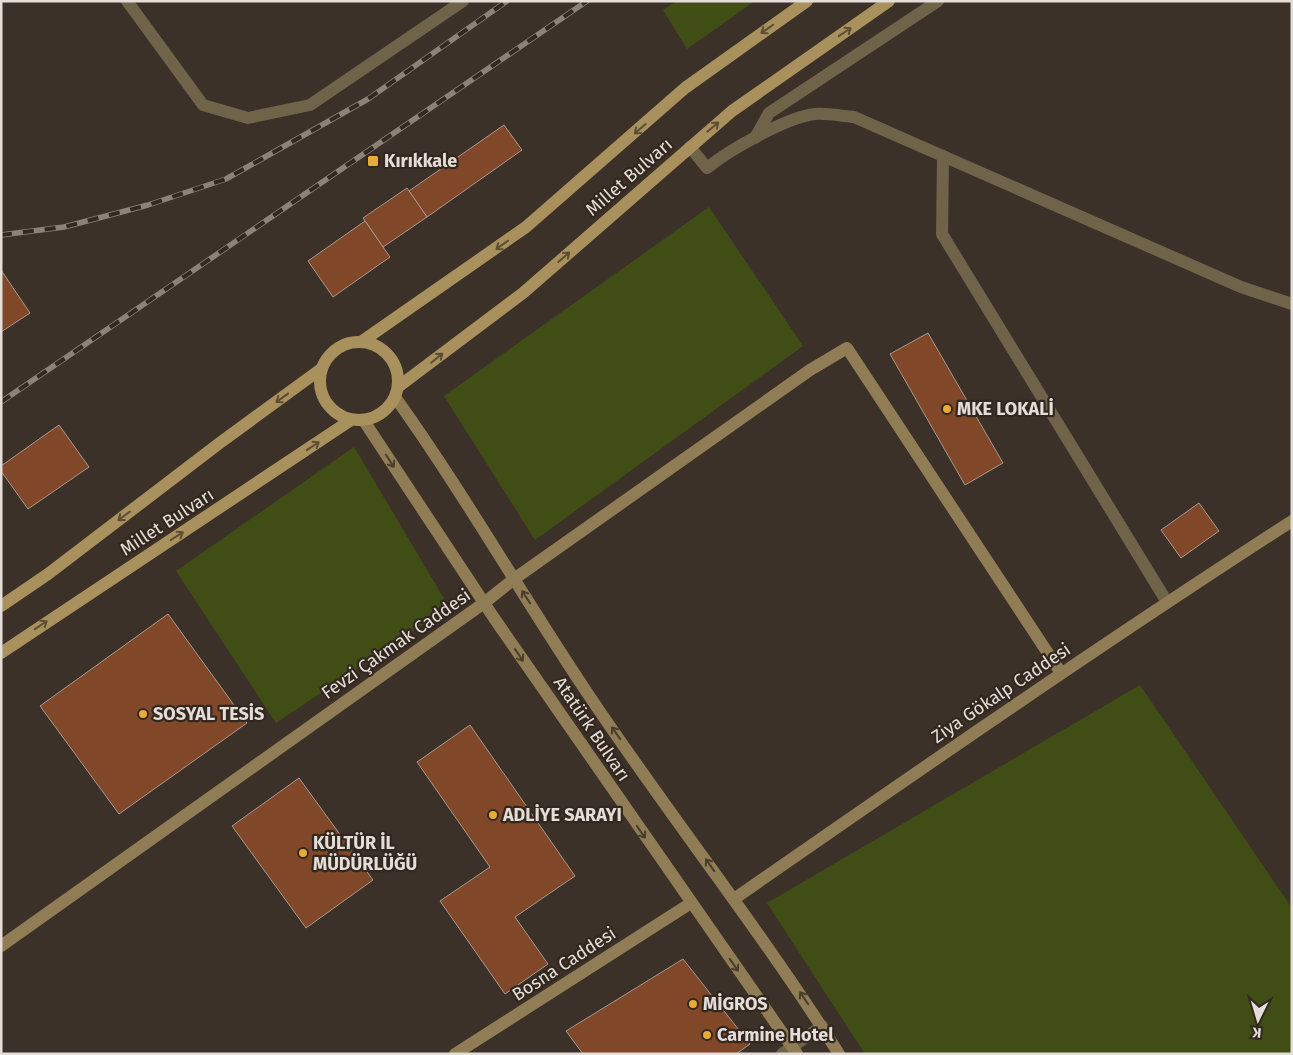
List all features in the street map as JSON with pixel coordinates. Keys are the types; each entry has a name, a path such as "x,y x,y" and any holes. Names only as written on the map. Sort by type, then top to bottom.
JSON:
{"main road":[{"name":"Millet Bulvarı","path":"1,606 48,574 220,442 321,369 327,357 336,348 348,343 361,342 526,227 685,88 807,1"},
{"name":"Millet Bulvarı","path":"364,421 377,417 388,409 397,392 523,293 690,147 757,92 889,1"},
{"path":"361,342 374,344 393,360 398,372 397,392"},
{"path":"321,369 320,388 328,406 338,415 351,420 364,421"},
{"name":"Millet Bulvarı","path":"1,653 351,420"}],"street":[{"path":"127,1 203,105 248,118 310,105 463,1"},
{"path":"755,138 769,113 938,1"},
{"path":"690,147 707,168 727,151 792,121 815,114 854,117 1241,287 1292,304"},
{"path":"943,156 942,234 1167,602"},
{"name":"Fevzi Çakmak Caddesi","path":"1,946 484,603 514,579 810,370 847,348 1061,674"},
{"path":"397,392 427,443 587,692 734,899 822,1026 839,1054"},
{"name":"Atatürk Bulvarı","path":"364,421 484,603 691,903 790,1052"},
{"name":"Ziya Gökalp Caddesi","path":"734,899 1167,602 1292,521"},
{"name":"Bosna Caddesi","path":"455,1054 691,903"},
{"path":"790,1052 822,1026"}],"green space":[{"path":"676,1 755,1 687,49 663,10"},
{"path":"709,207 803,346 535,540 444,396"},
{"path":"354,447 449,607 276,723 176,571"},
{"path":"1140,685 1292,908 1292,1054 865,1054 767,903"}],"building":[{"path":"504,125 522,150 427,217 409,191"},
{"path":"407,188 427,217 383,247 363,218"},
{"path":"365,221 390,257 333,297 308,261"},
{"path":"1,270 30,313 1,332"},
{"name":"MKE LOKALİ","path":"928,333 1003,463 965,485 890,354"},
{"path":"59,425 89,467 28,509 1,471 1,466"},
{"path":"1199,503 1219,531 1181,558 1161,530"},
{"name":"SOSYAL TESİS","path":"168,614 247,723 119,814 40,706"},
{"name":"ADLİYE SARAYI","path":"470,725 575,876 515,917 548,964 505,994 440,901 490,867 417,762"},
{"name":"KÜLTÜR İL MÜDÜRLÜĞÜ","path":"299,778 373,880 306,928 232,826"},
{"path":"683,959 750,1044 736,1054 583,1054 566,1031"}],"railway":[{"path":"1,235 64,227 148,205 226,179 368,99 507,1"},
{"path":"1,402 587,1"}],"place":[{"name":"Kırıkkale","path":"373,161"},
{"name":"MKE LOKALİ","path":"947,409"},
{"name":"SOSYAL TESİS","path":"143,714"},
{"name":"ADLİYE SARAYI","path":"493,815"},
{"name":"KÜLTÜR İL MÜDÜRLÜĞÜ","path":"303,853"},
{"name":"MİGROS","path":"693,1004"},
{"name":"Carmine Hotel","path":"707,1035"}]}
